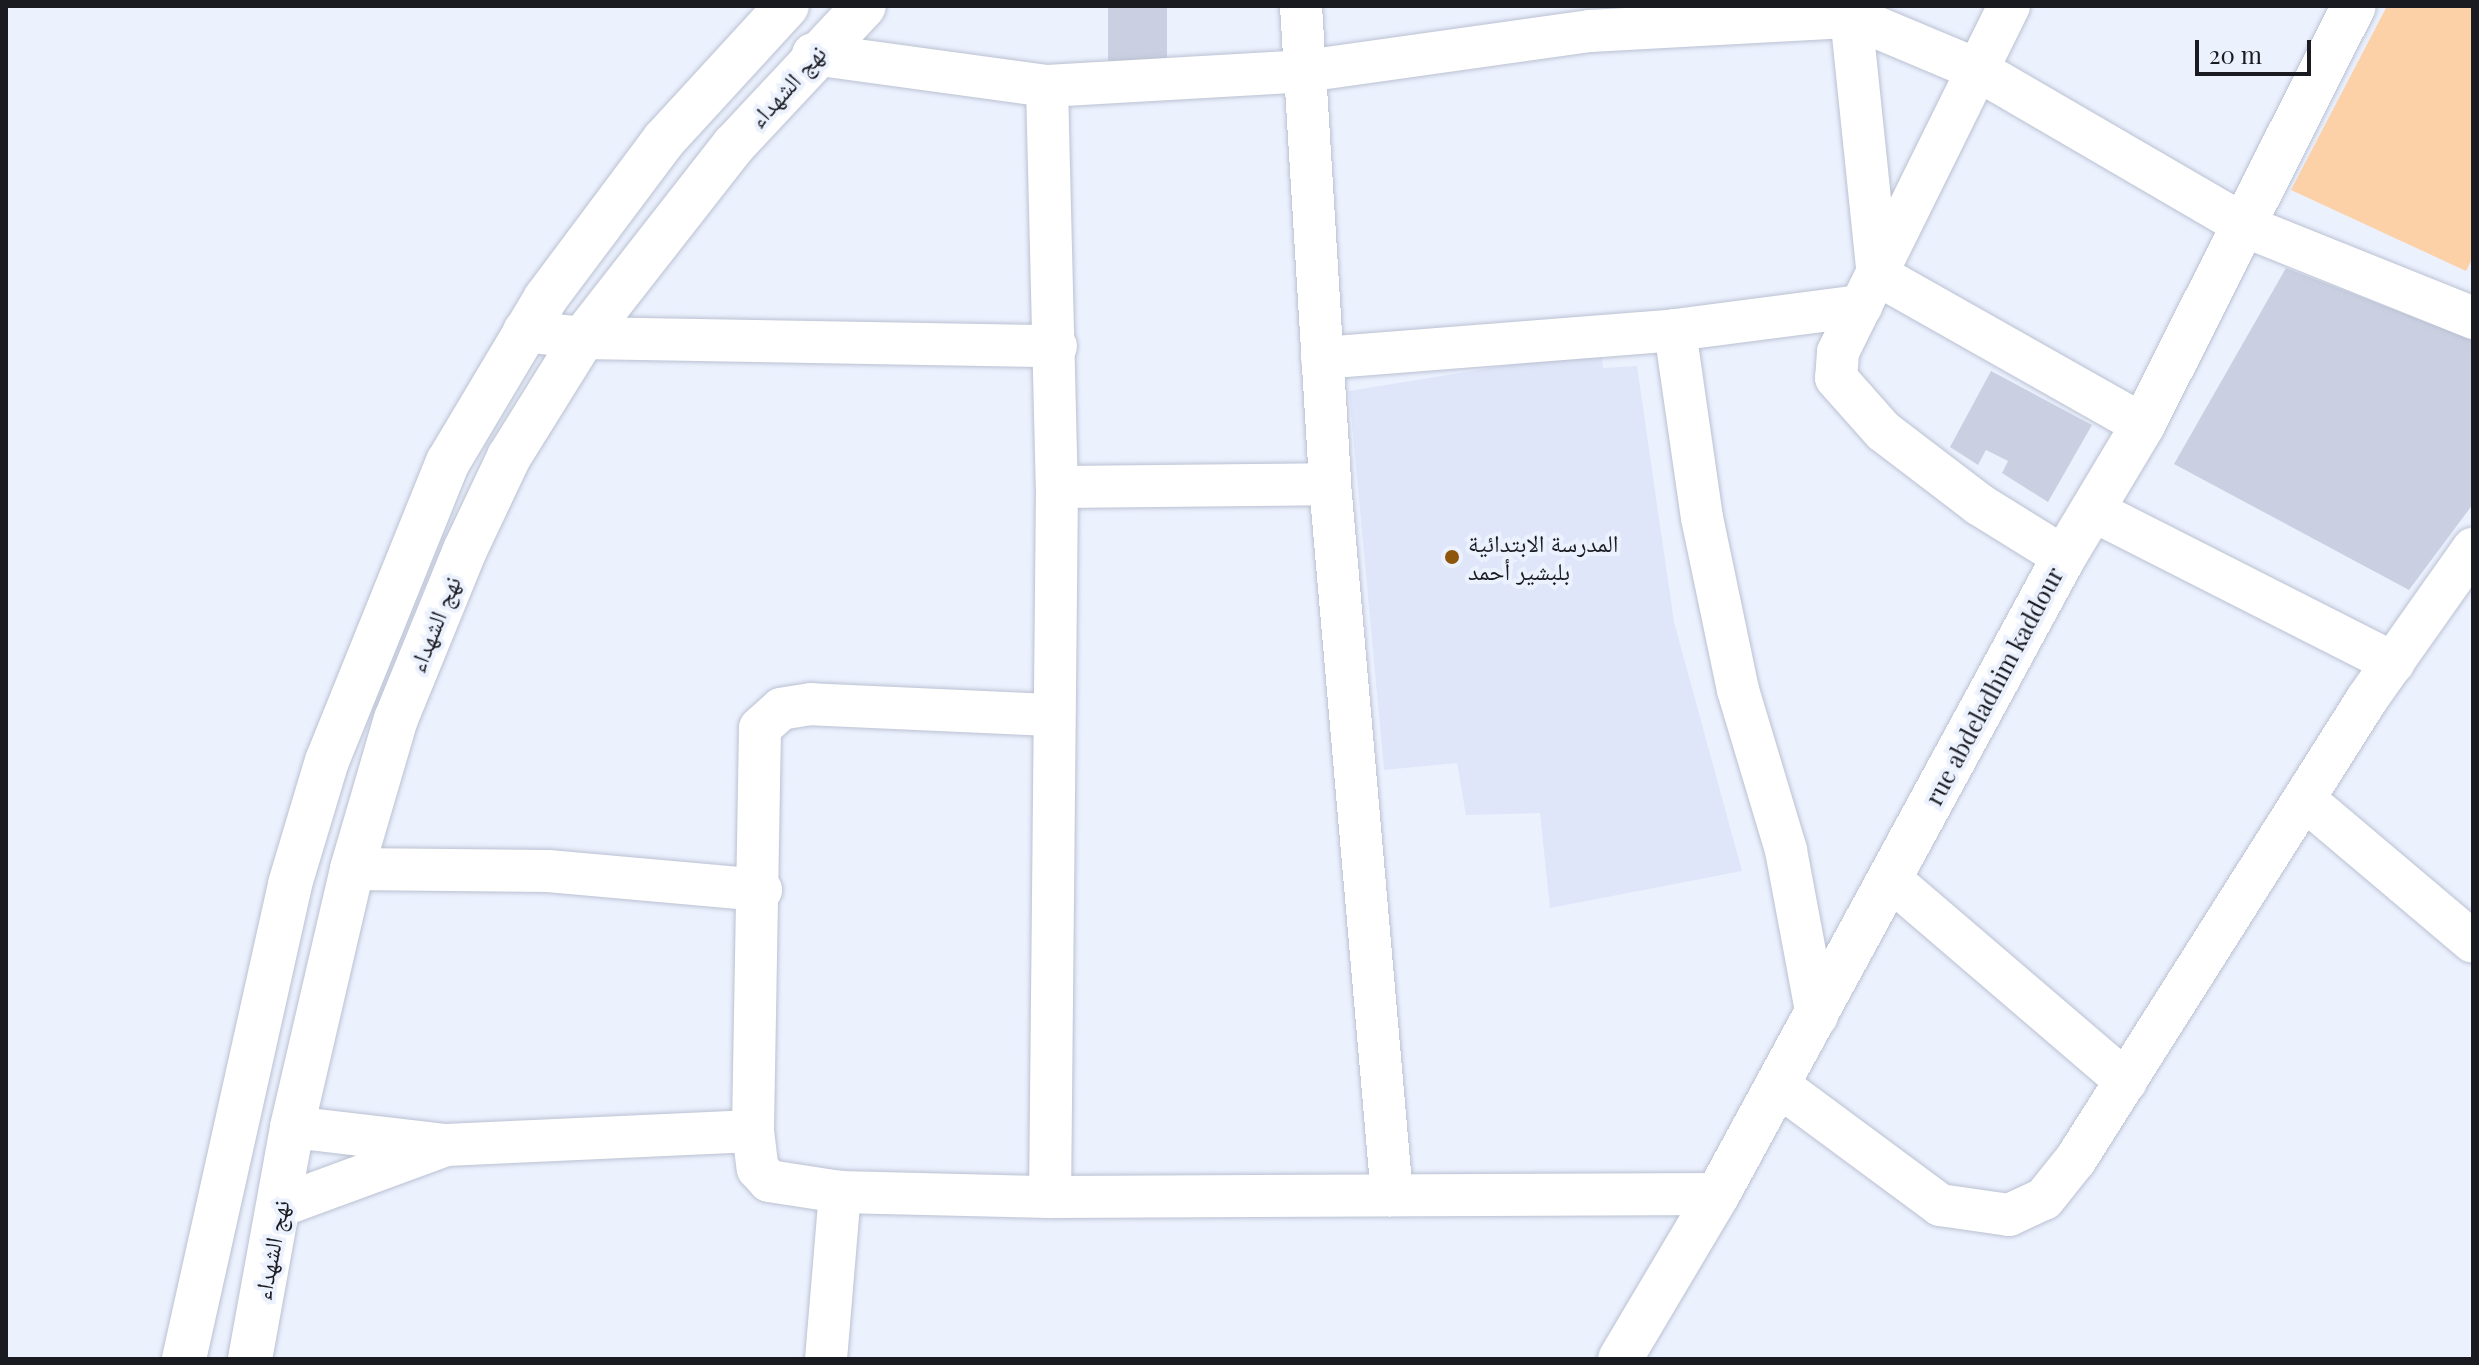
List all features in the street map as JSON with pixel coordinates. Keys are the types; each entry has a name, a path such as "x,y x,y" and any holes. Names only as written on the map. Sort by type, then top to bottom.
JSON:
{"main road":[{"path":"184,1359 249,1050 327,761 448,462 524,331 664,140 787,6"},
{"name":"نهج الشهداء","path":"250,1359 292,1127 352,869 396,719 465,550 509,457 583,338 813,54 864,6"},
{"name":"rue abdeladhim kaddour","path":"1620,1359 1718,1194 2064,557 2143,425 2247,227 2354,6"}],"street":[{"path":"1301,6 1330,484 1392,1195"},
{"path":"2009,6 1838,352 1836,378 1845,395 1980,505 2064,557"},
{"path":"813,54 1047,86 1305,71 1588,18 1851,11 1976,69 2247,227 2473,318"},
{"path":"1851,11 1869,291"},
{"path":"1047,86 1056,346 1057,487 1050,715 1050,1197"},
{"path":"1322,358 1675,330 1869,291 2143,425"},
{"path":"1675,330 1705,534 1738,690 1786,850 1817,1016"},
{"path":"524,331 583,338 1056,346"},
{"path":"1057,487 1330,484"},
{"path":"2092,510 2393,663"},
{"path":"1778,1085 1940,1205 2009,1215 2044,1199 2126,1081 2393,663 2473,549"},
{"path":"1050,715 811,704 768,715 755,745 761,890 753,1131 758,1169 769,1181 840,1192 1050,1197 1718,1194"},
{"path":"2304,799 2473,942"},
{"path":"352,869 548,871 761,890"},
{"path":"1890,879 2126,1081"},
{"path":"292,1127 446,1145 753,1131"},
{"path":"280,1206 446,1145"},
{"path":"826,1359 840,1192"}],"shaded area":[{"path":"2387,6 2473,6 2473,257 2466,271 2291,190"},
{"path":"1601,350 1603,368 1637,366 1674,622 1742,871 1550,908 1540,813 1466,815 1457,763 1384,770 1349,391"}],"building":[{"path":"1108,6 1167,6 1167,61 1108,61"},
{"path":"2286,268 2473,340 2473,504 2409,590 2174,464"},
{"path":"1991,371 2092,425 2048,502 2002,473 2008,461 1986,450 1978,465 1950,447"}],"place":[{"name":"المدرسة الابتدائية بلبشير أحمد","path":"1452,557"}]}
